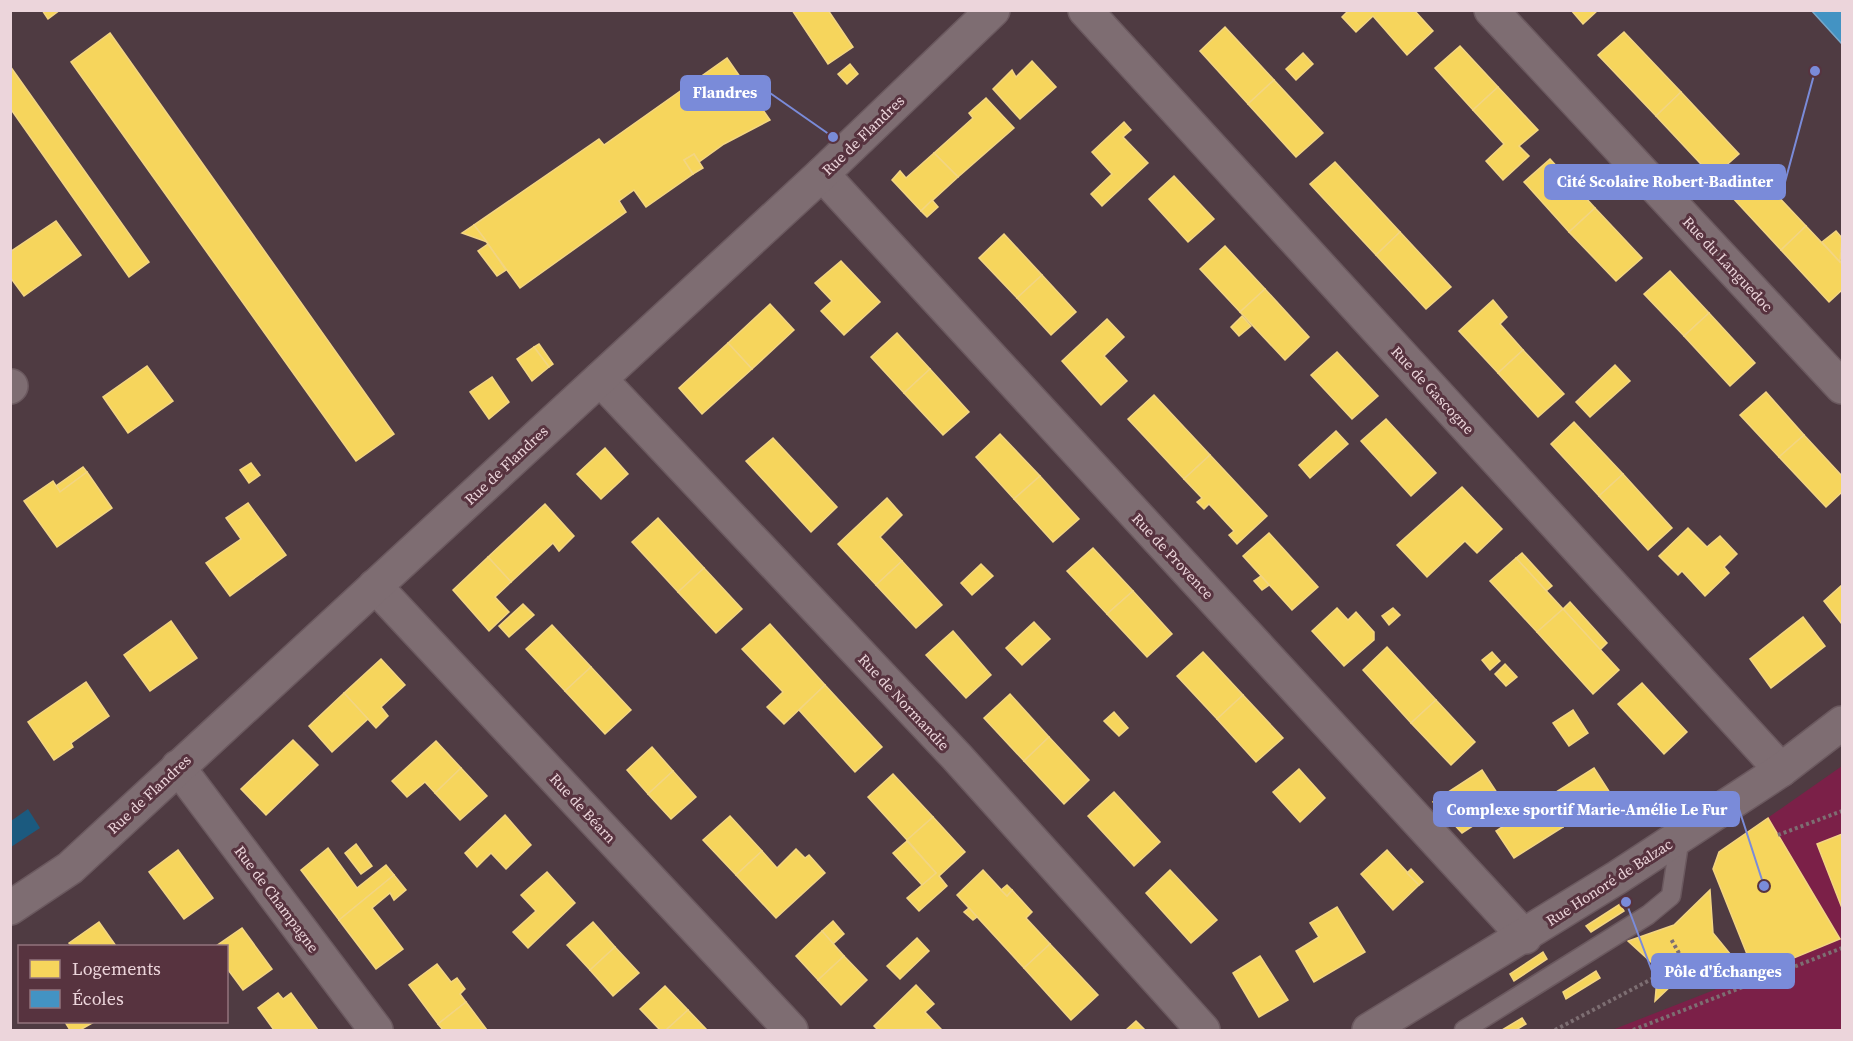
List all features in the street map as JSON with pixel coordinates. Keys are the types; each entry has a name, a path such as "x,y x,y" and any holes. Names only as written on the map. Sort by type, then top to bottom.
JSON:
{"street":[{"name":"Rue de Flandres","path":"10,908 69,868 822,174 993,10"},
{"name":"Rue de Gascogne","path":"1085,10 1781,770"},
{"name":"Rue du Languedoc","path":"1491,10 1842,387"},
{"name":"Rue de Provence","path":"822,174 1525,937"},
{"name":"Rue de Normandie","path":"600,379 956,756 1203,1030"},
{"name":"Rue de Béarn","path":"375,586 791,1030"},
{"name":"Rue Honoré de Balzac","path":"1369,1030 1525,937 1680,837 1781,770 1842,723"},
{"name":"Rue de Champagne","path":"178,767 376,1030"}],"lane":[{"path":"1464,1030 1648,915 1671,896 1680,837"}],"path":[{"path":"1778,835 1842,811"},
{"path":"1555,1030 1684,962 1671,939"},
{"path":"1633,1030 1842,948"}],"shaded area":[{"path":"1842,766 1842,1030 1612,1030 1755,974 1713,869 1719,852"}],"water":[{"path":"28,809 40,828 11,847 11,821"}],"building: Logements":[{"path":"42,10 60,10 48,19"},
{"path":"792,10 828,10 853,47 828,64"},
{"path":"1349,10 1414,10 1433,31 1407,55 1373,16 1356,32 1342,17"},
{"path":"1571,10 1598,10 1583,24"},
{"path":"1225,27 1274,80 1248,104 1200,51"},
{"path":"1624,32 1681,92 1656,116 1598,55"},
{"path":"110,33 394,434 356,461 71,62"},
{"path":"1460,46 1498,87 1473,110 1435,68"},
{"path":"1303,53 1313,64 1296,80 1286,69"},
{"path":"727,58 770,120 724,144 699,162 694,154 684,160 693,174 646,207 634,190 619,201 626,212 520,288 474,225 599,139 604,145"},
{"path":"1032,61 1056,87 1020,119 993,89 1012,70 1016,77"},
{"path":"850,64 858,74 847,84 838,74"},
{"path":"10,66 149,262 129,277 10,108"},
{"path":"1274,80 1323,133 1296,157 1248,104"},
{"path":"1498,87 1538,130 1519,146 1529,156 1503,180 1486,161 1504,144 1473,110"},
{"path":"1681,92 1739,154 1713,177 1656,116"},
{"path":"986,98 1014,128 958,177 934,153 973,118 969,113"},
{"path":"1124,122 1131,130 1123,137 1148,163 1102,206 1091,194 1112,174 1092,152"},
{"path":"934,153 958,177 921,211 892,180 900,171 906,178"},
{"path":"694,154 703,168 693,174 684,160"},
{"path":"1550,159 1595,208 1569,232 1524,182"},
{"path":"1335,162 1400,232 1376,255 1310,184"},
{"path":"1757,174 1806,226 1781,250 1732,197"},
{"path":"1174,176 1214,219 1188,242 1149,199"},
{"path":"932,200 938,207 927,217 921,211"},
{"path":"1595,208 1642,258 1616,281 1569,232"},
{"path":"56,221 81,255 24,296 10,277 10,252"},
{"path":"474,225 487,242 462,233"},
{"path":"1806,226 1840,262 1842,260 1842,290 1829,302 1781,250"},
{"path":"1836,231 1842,238 1840,262 1822,242"},
{"path":"1400,232 1451,287 1426,309 1376,255"},
{"path":"1004,234 1042,275 1017,298 979,258"},
{"path":"488,244 506,270 497,276 478,251"},
{"path":"1225,246 1265,289 1240,312 1200,269"},
{"path":"841,261 880,302 844,335 821,311 832,301 815,283"},
{"path":"1670,271 1709,313 1684,336 1644,294"},
{"path":"1042,275 1076,312 1051,335 1017,298"},
{"path":"1265,289 1309,337 1285,360 1240,312"},
{"path":"1493,300 1507,317 1500,324 1523,350 1498,373 1459,331"},
{"path":"770,304 794,330 752,369 728,343"},
{"path":"1709,313 1755,363 1730,386 1684,336"},
{"path":"1242,316 1251,326 1239,336 1231,327"},
{"path":"1107,319 1124,337 1104,356 1127,381 1101,405 1062,361"},
{"path":"897,333 930,369 904,393 871,357"},
{"path":"728,343 752,369 702,414 679,388"},
{"path":"539,344 553,364 549,367 534,347"},
{"path":"534,347 549,367 532,381 517,359"},
{"path":"1523,350 1564,394 1538,417 1498,373"},
{"path":"1337,352 1378,396 1352,419 1311,375"},
{"path":"1615,365 1630,381 1590,417 1576,402"},
{"path":"147,366 173,401 128,433 103,397"},
{"path":"930,369 969,412 943,435 904,393"},
{"path":"492,377 509,402 489,419 470,392"},
{"path":"1766,392 1804,435 1779,457 1740,415"},
{"path":"1154,395 1210,455 1184,479 1128,419"},
{"path":"1386,419 1436,473 1411,496 1361,441"},
{"path":"1574,422 1623,474 1599,496 1551,444"},
{"path":"1336,431 1348,444 1310,478 1299,465"},
{"path":"1000,434 1040,476 1014,499 976,457"},
{"path":"1804,435 1842,476 1842,492 1826,507 1779,457"},
{"path":"773,438 837,507 811,532 746,461"},
{"path":"605,448 628,474 601,499 577,474"},
{"path":"1210,455 1267,516 1237,544 1229,535 1234,531 1209,504 1204,509 1197,502 1202,498 1184,479"},
{"path":"251,463 260,475 249,483 240,470"},
{"path":"83,467 87,472 60,492 56,486"},
{"path":"87,472 112,508 57,547 24,501 53,481 60,492"},
{"path":"1623,474 1672,528 1648,550 1599,496"},
{"path":"1040,476 1079,519 1053,542 1014,499"},
{"path":"1462,487 1502,529 1477,553 1465,541 1427,577 1397,545"},
{"path":"887,498 902,515 880,537 902,561 876,585 838,544"},
{"path":"248,503 286,555 230,596 206,563 241,539 226,518"},
{"path":"545,504 574,536 559,551 553,543 511,582 488,557"},
{"path":"658,518 704,568 678,592 632,542"},
{"path":"1688,528 1707,547 1720,536 1737,554 1724,567 1729,573 1705,596 1682,571 1678,575 1659,556"},
{"path":"1269,533 1318,587 1292,610 1243,556"},
{"path":"1093,548 1133,591 1107,614 1067,571"},
{"path":"1522,553 1552,586 1546,591 1516,558"},
{"path":"488,557 511,582 495,597 509,612 489,631 453,590"},
{"path":"1516,558 1563,609 1537,632 1490,581"},
{"path":"902,561 942,605 916,628 876,585"},
{"path":"981,564 993,576 972,595 961,583"},
{"path":"704,568 742,609 716,633 678,592"},
{"path":"1261,576 1269,585 1262,590 1254,581"},
{"path":"1842,585 1842,624 1824,601"},
{"path":"1133,591 1172,634 1147,657 1107,614"},
{"path":"1570,602 1607,643 1600,650 1563,609"},
{"path":"523,604 534,615 509,637 499,626"},
{"path":"1337,608 1348,620 1356,612 1374,632 1374,640 1344,666 1312,631"},
{"path":"1393,608 1400,615 1389,625 1382,616"},
{"path":"1563,609 1619,670 1593,694 1537,632"},
{"path":"1803,617 1825,646 1771,688 1750,659"},
{"path":"171,621 197,658 150,691 124,655"},
{"path":"1034,622 1050,639 1022,665 1006,648"},
{"path":"770,624 825,685 784,724 767,707 783,692 742,649"},
{"path":"552,625 591,667 565,691 526,649"},
{"path":"953,631 991,675 966,698 926,655"},
{"path":"1387,647 1436,700 1411,723 1363,670"},
{"path":"1203,652 1243,695 1217,719 1177,676"},
{"path":"1492,652 1500,661 1490,670 1482,660"},
{"path":"381,659 405,685 381,707 388,716 376,728 344,693"},
{"path":"1505,664 1517,677 1506,686 1495,674"},
{"path":"591,667 631,710 605,734 565,691"},
{"path":"86,682 109,716 71,743 73,747 54,760 28,722"},
{"path":"1642,683 1687,732 1664,754 1618,704"},
{"path":"825,685 882,747 855,772 799,710"},
{"path":"344,693 368,719 332,752 309,726"},
{"path":"1010,694 1049,737 1024,761 984,718"},
{"path":"1243,695 1283,738 1256,762 1217,719"},
{"path":"1436,700 1475,742 1451,765 1411,723"},
{"path":"1573,710 1588,733 1569,746 1553,723"},
{"path":"1114,712 1128,728 1119,736 1104,721"},
{"path":"1049,737 1089,780 1064,804 1024,761"},
{"path":"293,740 318,765 266,815 241,789"},
{"path":"436,741 461,768 435,793 425,782 407,797 392,781"},
{"path":"652,747 673,771 648,794 627,770"},
{"path":"461,768 487,796 460,820 435,793"},
{"path":"1594,768 1612,796 1563,827 1545,799"},
{"path":"1299,769 1325,798 1300,822 1273,792"},
{"path":"1482,770 1505,805 1462,833 1433,802"},
{"path":"673,771 696,797 671,819 648,794"},
{"path":"893,774 933,817 907,840 868,797"},
{"path":"1114,792 1160,842 1134,866 1088,816"},
{"path":"1545,799 1563,827 1514,858 1496,831"},
{"path":"505,815 531,845 506,869 491,853 477,867 465,853"},
{"path":"730,816 762,851 736,875 703,840"},
{"path":"933,817 965,852 939,876 947,886 919,911 907,898 936,873 907,840"},
{"path":"1768,818 1840,939 1755,974 1713,869 1719,852"},
{"path":"1842,834 1842,908 1817,844"},
{"path":"907,841 936,873 922,885 893,853"},
{"path":"356,844 372,866 361,874 345,853"},
{"path":"328,848 357,888 386,865 394,875 339,920 301,870"},
{"path":"796,849 805,858 809,855 825,873 776,918 736,875 762,851 777,868"},
{"path":"178,850 213,898 184,919 149,872"},
{"path":"1387,850 1419,885 1393,910 1361,874"},
{"path":"1411,869 1423,882 1419,885 1407,873"},
{"path":"983,870 1007,896 1012,890 1032,912 1026,918 1050,944 1024,968 957,895"},
{"path":"1170,870 1217,920 1191,943 1146,893"},
{"path":"547,872 575,903 528,948 513,932 536,911 521,895"},
{"path":"394,875 406,890 394,900 390,893 372,908 403,949 376,969 339,920"},
{"path":"1007,885 1012,890 1007,896 1001,890"},
{"path":"1710,890 1713,933 1740,966 1717,966 1693,972 1673,984 1655,1001 1657,979 1652,963 1628,941 1674,925"},
{"path":"1620,904 1624,911 1591,932 1586,926"},
{"path":"1337,907 1365,952 1314,982 1296,951 1319,937 1310,923"},
{"path":"969,908 977,917 973,920 964,912"},
{"path":"833,921 844,934 833,944 822,931"},
{"path":"99,922 115,945 71,945 69,943"},
{"path":"593,922 615,947 590,970 567,945"},
{"path":"242,928 272,969 243,990 228,970 228,945 217,945"},
{"path":"822,931 844,956 818,980 796,956"},
{"path":"917,938 929,951 900,979 887,966"},
{"path":"1050,944 1098,995 1071,1020 1024,968"},
{"path":"615,947 639,973 613,996 590,970"},
{"path":"1543,952 1547,959 1514,981 1510,974"},
{"path":"844,956 867,980 841,1005 818,980"},
{"path":"1260,956 1288,1000 1259,1017 1233,973"},
{"path":"437,964 451,982 457,978 465,989 460,994 466,1002 438,1024 409,985"},
{"path":"1596,971 1600,978 1566,999 1563,992"},
{"path":"916,985 934,1004 925,1012 941,1029 878,1030 874,1026"},
{"path":"665,986 688,1010 666,1030 660,1030 640,1009"},
{"path":"278,993 283,999 291,993 318,1030 274,1030 258,1008"},
{"path":"466,1002 487,1030 443,1030 438,1024"},
{"path":"688,1010 707,1030 666,1030"},
{"path":"1522,1018 1526,1024 1516,1030 1502,1030"},
{"path":"1136,1021 1145,1030 1126,1030"},
{"path":"66,1023 92,1023 80,1030 70,1030"}],"building: Écoles":[{"path":"1811,10 1842,10 1842,44"}],"place":[{"name":"Cité Scolaire Robert-Badinter","path":"1815,71"},
{"name":"Flandres","path":"833,137"},
{"name":"Complexe sportif Marie-Amélie Le Fur","path":"1764,886"},
{"name":"Pôle d'Échanges","path":"1626,902"}]}
